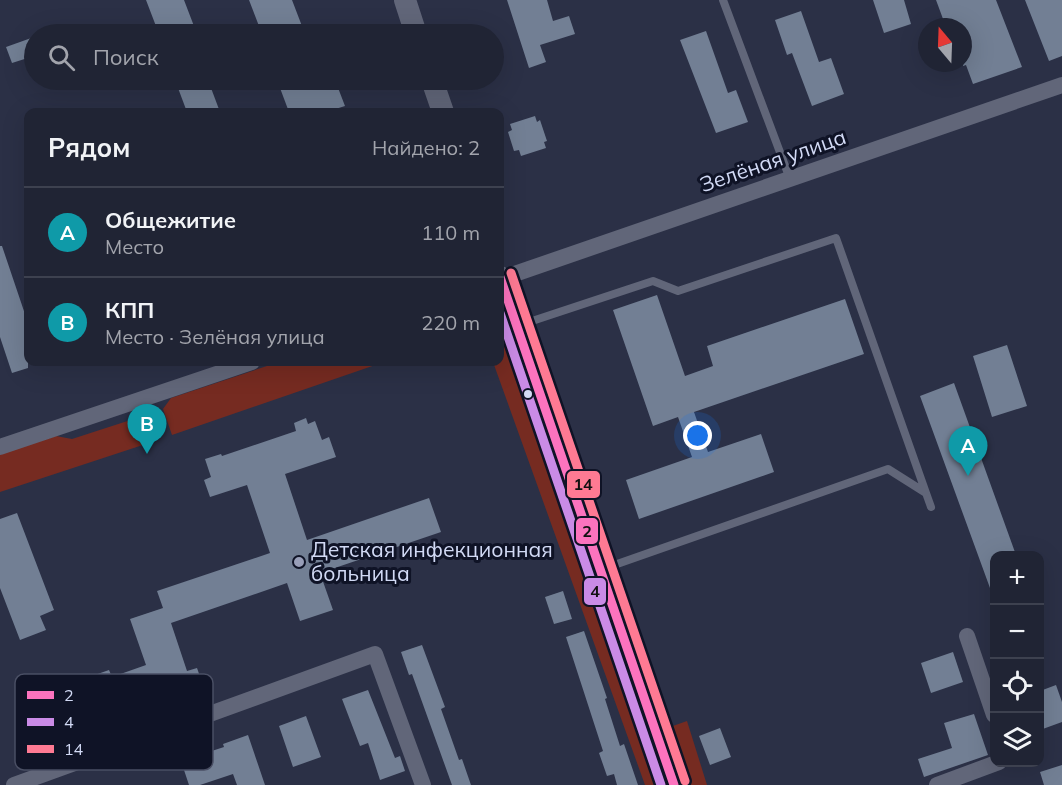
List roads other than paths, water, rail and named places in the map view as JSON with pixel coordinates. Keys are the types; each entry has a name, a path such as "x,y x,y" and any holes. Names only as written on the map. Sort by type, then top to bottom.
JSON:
{"street":[{"path":"405,0 413,24"},
{"name":"Зелёная улица","path":"504,277 1062,85"},
{"path":"435,90 442,108"},
{"path":"504,290 674,785"},
{"path":"0,447 240,366"},
{"path":"967,636 993,713"},
{"path":"213,713 375,654 423,785"},
{"path":"937,785 990,765"},
{"path":"14,785 55,770"}],"lane":[{"path":"723,0 790,179"},
{"path":"516,326 653,281 678,291 836,238 931,507"},
{"path":"600,570 888,469 926,493"}],"place":[{"name":"КПП","path":"147,454"},
{"name":"Общежитие","path":"968,476"},
{"name":"Детская инфекционная больница","path":"299,562"}]}
